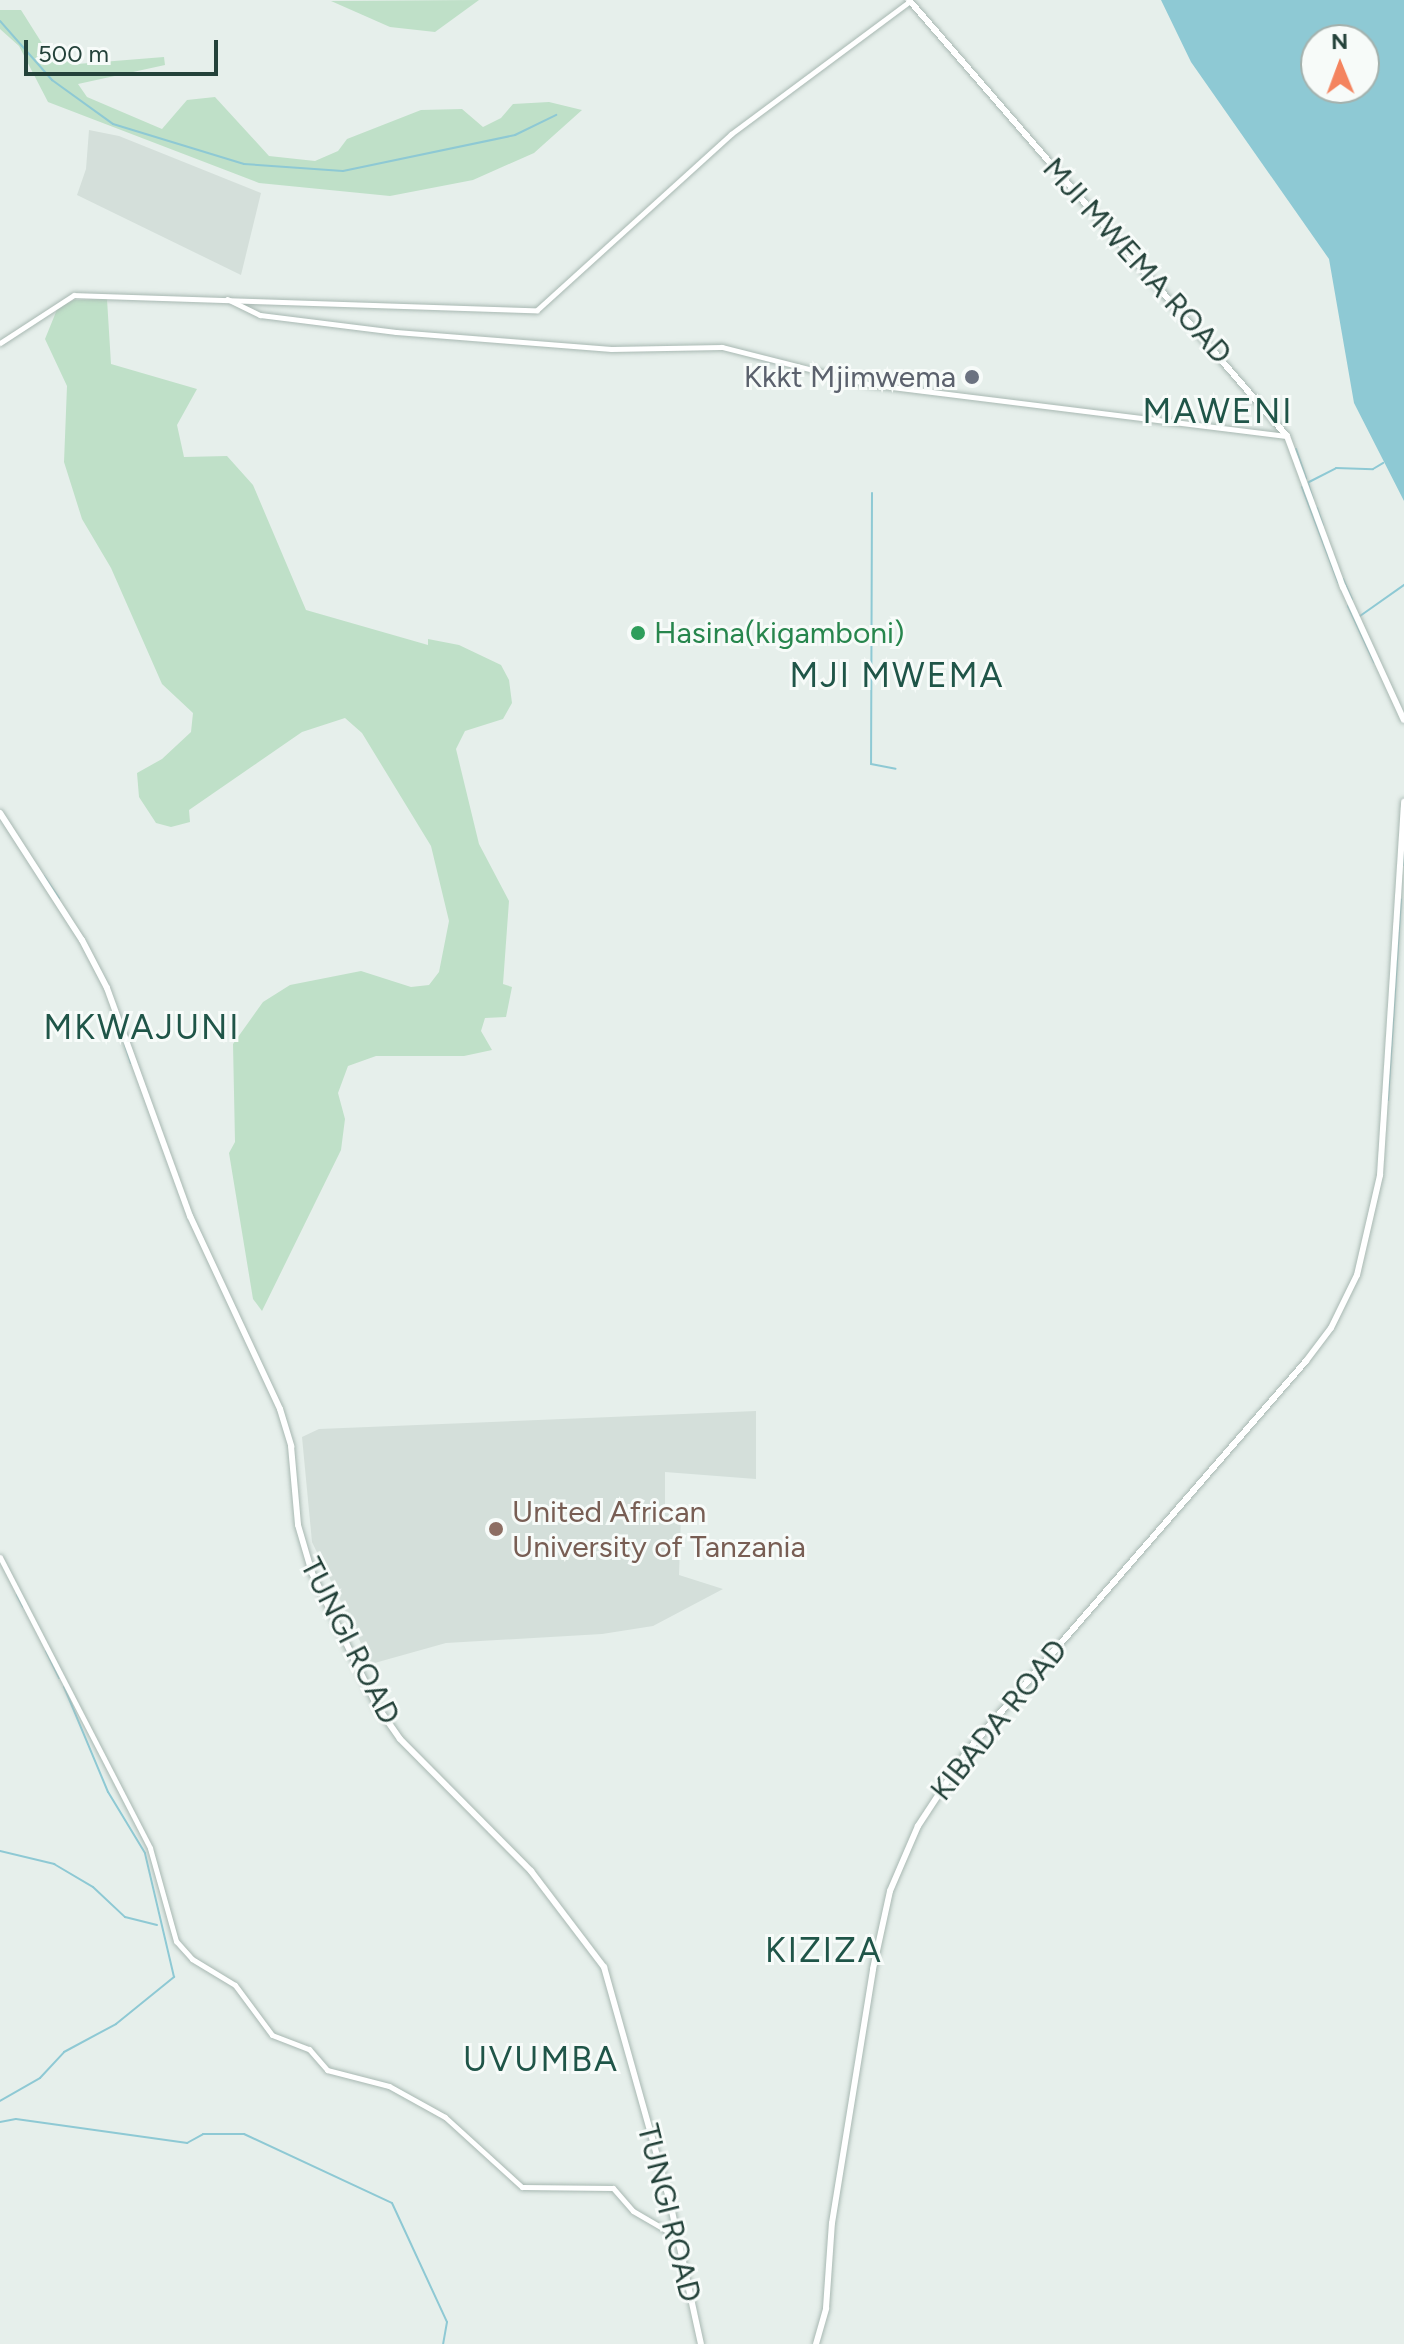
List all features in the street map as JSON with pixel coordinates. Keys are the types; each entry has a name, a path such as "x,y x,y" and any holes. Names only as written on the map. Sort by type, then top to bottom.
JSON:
{"main road":[{"name":"MJI MWEMA ROAD","path":"909,1 1287,436 1343,587 1404,720"},
{"name":"KIBADA ROAD","path":"816,2344 826,2308 832,2223 873,1969 903,1857 960,1760 1331,1328 1357,1275 1372,1227 1381,1158 1404,802"},
{"name":"TUNGI ROAD","path":"0,813 93,958 190,1216 280,1409 291,1446 301,1542 319,1590 400,1739 517,1855 598,1957 615,1998 677,2236 701,2344"}],"street":[{"path":"0,343 70,296 537,310 731,134 909,1"},
{"path":"227,299 260,315 347,326 611,349 712,346 868,384 1287,436"},
{"path":"0,1557 150,1848 176,1941 192,1959 235,1985 272,2035 309,2049 327,2070 389,2086 445,2117 524,2188 613,2188 633,2211 677,2236"}],"shaded area":[{"path":"89,130 119,136 261,193 241,275 77,195 86,169"},
{"name":"United African University of Tanzania","path":"756,1411 756,1479 665,1472 665,1513 681,1515 679,1575 723,1589 653,1626 602,1634 446,1643 371,1664 312,1542 302,1437 319,1429"}],"green space":[{"path":"479,0 435,32 390,27 331,1"},
{"path":"0,10 21,10 50,56 77,64 164,57 165,65 78,84 87,97 162,129 187,100 215,97 269,156 315,161 338,151 347,139 421,110 462,109 483,127 501,118 513,104 549,102 582,110 534,153 473,180 390,196 259,183 48,102 19,46 0,29"},
{"path":"107,299 111,364 197,389 177,425 184,457 227,456 253,485 306,610 428,645 428,639 459,645 501,665 509,680 512,703 503,719 465,731 456,749 479,844 509,901 503,984 512,987 506,1017 485,1018 481,1031 492,1050 464,1056 376,1056 348,1066 338,1093 345,1119 341,1150 262,1311 253,1299 229,1153 235,1142 233,1044 263,1002 290,985 361,971 411,987 429,985 439,972 449,921 431,846 362,733 345,718 302,732 189,810 190,822 171,827 156,823 139,797 137,773 162,759 191,732 193,713 162,684 111,568 82,519 64,462 67,386 45,339 58,307 74,300"}],"water":[{"path":"1161,0 1404,0 1404,501 1354,403 1329,259 1191,62"}],"waterway":[{"path":"0,21 52,80 113,124 244,164 343,171 515,135 556,115"},
{"path":"1296,449 1306,478"},
{"path":"1309,482 1336,468 1373,469 1383,463"},
{"path":"1308,483 1313,499"},
{"path":"1302,487 1338,582"},
{"path":"872,493 871,764 896,769"},
{"path":"1317,508 1323,525"},
{"path":"1343,579 1352,599"},
{"path":"1360,616 1404,585"},
{"path":"1348,606 1374,662"},
{"path":"1403,865 1404,853"},
{"path":"44,876 59,898"},
{"path":"1388,1100 1401,899"},
{"path":"125,1045 131,1063"},
{"path":"17,1595 23,1607"},
{"path":"46,1651 59,1678"},
{"path":"0,2101 40,2078 64,2052 116,2024 174,1977 145,1853 108,1792 64,1687"},
{"path":"0,1851 54,1864 93,1887 125,1917 157,1925"},
{"path":"0,2122 16,2119 187,2143 203,2134 244,2134 392,2203 447,2322 443,2344"}],"place":[{"name":"Kkkt Mjimwema","path":"972,377"},
{"name":"Hasina(kigamboni)","path":"638,633"},
{"name":"United African University of Tanzania","path":"496,1529"}],"district":[{"name":"MAWENI","path":"1218,412"},
{"name":"MJI MWEMA","path":"897,676"},
{"name":"MKWAJUNI","path":"142,1028"},
{"name":"KIZIZA","path":"824,1951"},
{"name":"UVUMBA","path":"541,2060"}]}
